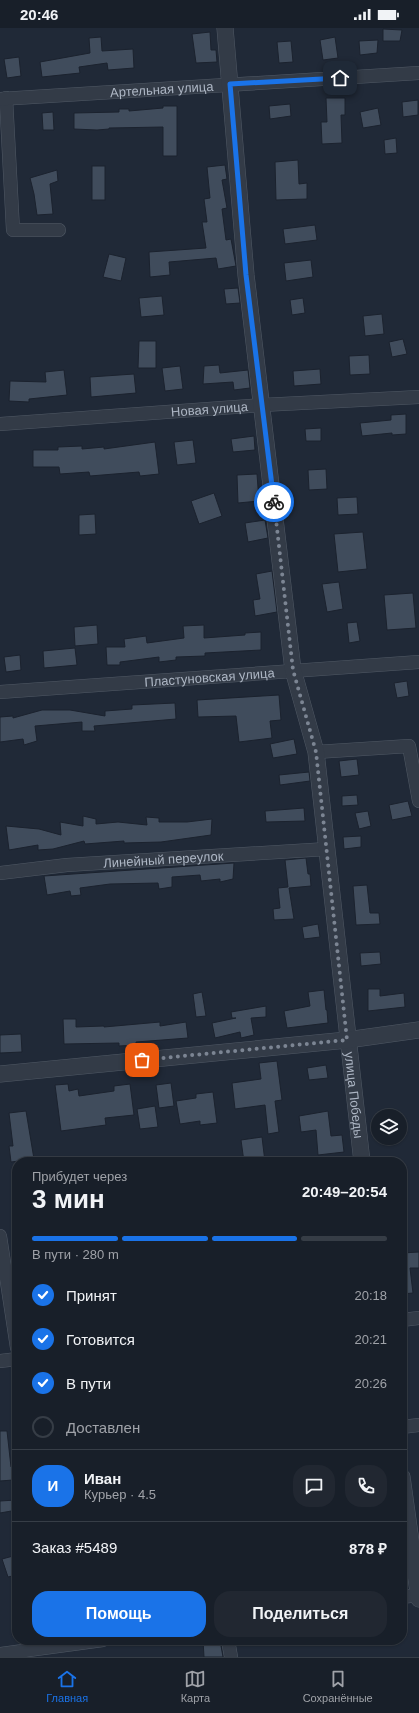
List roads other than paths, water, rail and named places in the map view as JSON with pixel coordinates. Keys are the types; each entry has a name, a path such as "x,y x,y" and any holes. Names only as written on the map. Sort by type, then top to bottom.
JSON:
{"street":[{"name":"улица Победы","path":"225,28 246,275 293,670 316,752 347,1040 361,1157"},
{"name":"Артельная улица","path":"3,99 419,73"},
{"path":"3,99 13,230 59,230"},
{"name":"Новая улица","path":"0,424 262,405 419,397"},
{"name":"Пластуновская улица","path":"0,692 419,662"},
{"path":"316,752 409,746 419,801"},
{"name":"Линейный переулок","path":"0,873 67,865 326,849"},
{"path":"0,1074 347,1040 419,1030"},
{"path":"0,1236 12,1315"},
{"path":"407,1319 419,1318"},
{"path":"0,1361 12,1360"},
{"path":"407,1426 419,1425"},
{"path":"407,1512 419,1599"},
{"path":"407,1596 419,1595"},
{"path":"0,1654 74,1645"},
{"path":"229,1645 231,1657"}]}
